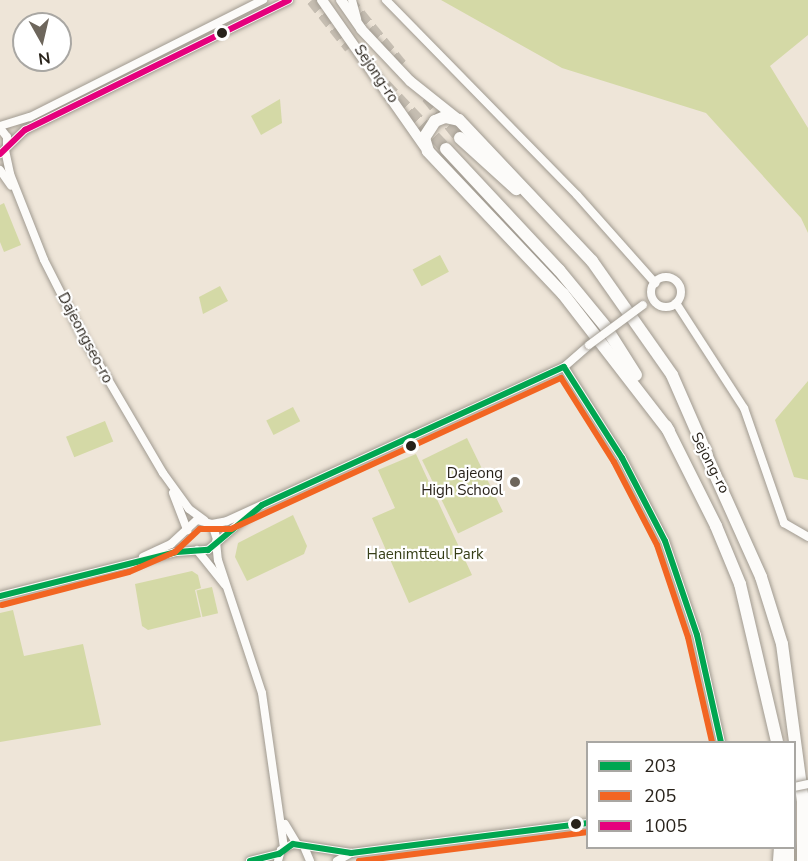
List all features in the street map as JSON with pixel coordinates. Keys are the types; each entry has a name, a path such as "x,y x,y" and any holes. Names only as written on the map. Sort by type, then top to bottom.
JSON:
{"highway":[{"path":"669,431 563,294 428,151 424,138 426,129 445,117 459,120 592,261 637,321 672,375 707,455"},
{"name":"Sejong-ro","path":"460,138 546,221 623,313 707,455 761,577 782,644 803,801 803,861"},
{"name":"Sejong-ro","path":"446,149 605,326 669,431 716,526 740,585 777,741"},
{"path":"793,714 808,797"}],"main road":[{"name":"Sejong-ro","path":"322,0 428,151"},
{"name":"Sejong-ro","path":"341,0 361,29 410,81 459,120"}],"street":[{"path":"19,197 4,150 7,137 0,127 30,117 263,0"},
{"path":"4,150 25,130 289,0"},
{"path":"352,0 361,29"},
{"path":"386,0 577,195 655,283 654,299"},
{"path":"0,171 19,197"},
{"name":"Dajeongseo-ro","path":"19,197 82,335 163,473"},
{"path":"655,283 667,277 676,280 681,293 676,303"},
{"path":"654,299 663,306 676,303"},
{"path":"125,564 186,532 191,524 208,522 262,505 564,367 589,345 654,299"},
{"path":"676,303 744,408 784,523 808,537"},
{"path":"564,367 622,458 664,541 697,635 721,741"},
{"path":"163,473 189,509 208,522 217,541 228,588 258,675 283,817 281,854"},
{"path":"163,473 195,550 228,588"},
{"path":"0,596 125,564 195,550 208,550 262,505"},
{"path":"283,817 310,861"},
{"path":"337,861 351,853 586,823"},
{"path":"250,861 301,847 338,849 351,853"}],"green space":[{"path":"441,0 808,0 808,35 770,66 808,128 808,233 801,218 706,113 562,68"},
{"path":"280,99 282,123 261,135 251,116"},
{"path":"4,203 21,245 4,252 0,242 0,205"},
{"path":"440,255 449,272 422,286 413,270"},
{"path":"220,286 228,301 203,314 199,297"},
{"path":"808,381 808,480 794,477 775,420"},
{"path":"293,407 300,421 274,435 266,421"},
{"path":"105,421 113,441 74,457 66,437"},
{"path":"467,438 503,512 458,534 422,460"},
{"name":"Haenimtteul Park","path":"416,454 472,575 409,603 372,518 395,508 378,470"},
{"path":"293,515 307,546 304,554 247,581 235,557 238,543"},
{"path":"192,571 198,575 201,588 195,590 201,617 148,630 142,626 135,584"},
{"path":"212,587 218,613 202,617 196,591"},
{"path":"13,610 24,656 83,644 101,725 0,742 0,613"}],"tunnel":[{"path":"312,0 350,48"},
{"path":"348,0 403,67"},
{"path":"385,85 446,149"},
{"path":"427,97 460,138"}],"transit line":[{"name":"1005","path":"0,154 25,130 289,0"},
{"name":"203","path":"0,596 177,552 208,550 262,505 564,367 622,458 665,541 697,635 721,741"},
{"name":"205","path":"2,605 129,572 175,552 200,529 231,529 561,378 614,462 657,545 688,637 712,741"},
{"name":"203","path":"250,861 279,854 293,844 351,853 586,823"},
{"name":"205","path":"359,861 586,832"}],"place":[{"name":"Dajeong High School","path":"515,482"}]}
